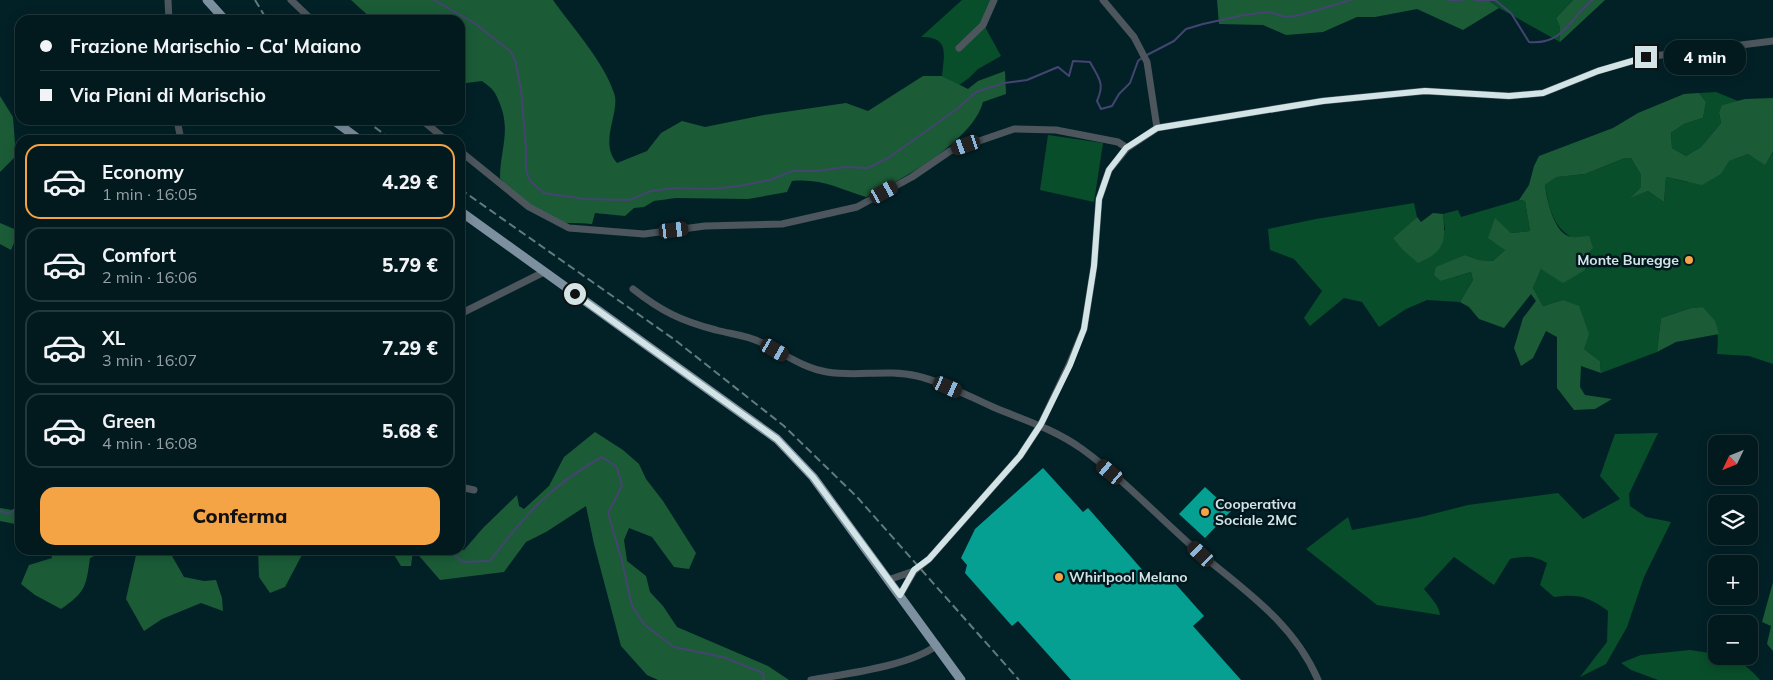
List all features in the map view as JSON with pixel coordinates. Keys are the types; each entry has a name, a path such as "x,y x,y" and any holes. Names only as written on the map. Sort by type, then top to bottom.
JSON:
{"main road":[{"path":"207,0 220,15"},
{"path":"339,125 353,135"},
{"path":"465,215 777,439 813,477 961,680"}],"street":[{"path":"168,0 169,15"},
{"path":"291,0 307,15"},
{"path":"959,48 982,25 994,0"},
{"path":"1103,0 1142,48 1148,62 1157,128"},
{"path":"888,580 914,570 929,559 1020,456 1041,424 1070,365 1084,329 1094,266 1099,199 1109,170 1126,148 1157,128 1323,101 1418,92 1509,96 1543,93 1598,71 1646,57 1773,41"},
{"path":"428,125 440,135"},
{"path":"465,155 529,207 569,228 644,234 705,226 782,224 857,207 912,177 950,151 1014,129 1056,130 1118,142 1126,148"},
{"path":"465,312 544,272"},
{"path":"632,288 670,315 706,328 758,341 791,360 824,372 851,375 886,372 917,376 948,387 995,408 1041,424 1082,448 1144,501 1201,554 1259,601 1279,620 1297,642 1311,663 1318,680"},
{"path":"465,488 474,490"},
{"path":"900,595 914,570"},
{"path":"811,680 872,670 928,652 937,645"}],"green space":[{"path":"351,0 553,0 603,69 614,93 615,109 610,146 612,155 617,163 647,151 661,133 682,121 705,127 764,115 846,103 868,111 923,76 942,76 968,89 978,81 1005,71 1006,94 983,102 976,117 965,131 934,158 897,181 866,197 821,183 802,180 792,181 787,192 748,199 676,198 654,201 644,207 634,208 625,216 595,213 592,224 568,223 558,221 539,212 521,200 500,178 505,123 497,96 491,88 482,81 466,83 465,81 465,15 368,15"},
{"path":"962,0 992,0 984,25 1001,56 978,69 959,85 942,76 944,54 941,44 937,40 921,37"},
{"path":"1217,0 1488,0 1499,8 1463,30 1417,9 1375,17 1357,17 1323,32 1286,35 1263,25 1219,24"},
{"path":"1488,0 1573,0 1556,18 1560,27 1560,42"},
{"path":"1573,0 1605,0 1560,42 1560,27 1556,18"},
{"path":"1716,92 1738,101 1722,105 1719,112 1721,123 1701,147 1686,156 1672,148 1671,133 1684,124 1703,118 1706,102 1699,93"},
{"path":"1699,93 1706,102 1703,118 1684,124 1671,133 1672,148 1686,156 1701,147 1721,123 1719,112 1722,105 1745,99 1773,98 1773,152 1765,165 1748,154 1729,161 1721,174 1702,185 1666,177 1664,202 1648,191 1630,198 1641,187 1641,175 1631,158 1625,158 1585,174 1557,177 1545,185 1552,216 1560,230 1572,237 1589,236 1593,248 1585,256 1585,270 1563,283 1541,269 1533,288 1543,306 1563,300 1579,306 1589,334 1584,349 1600,361 1601,373 1581,366 1580,387 1585,395 1612,399 1595,409 1574,410 1557,388 1557,337 1546,331 1533,358 1521,366 1514,348 1523,318 1536,301 1531,294 1504,328 1479,319 1469,307 1460,302 1473,280 1471,272 1441,281 1434,275 1436,267 1465,255 1479,260 1493,261 1505,250 1488,238 1495,218 1511,233 1530,231 1525,201 1519,200 1529,185 1539,156 1613,128 1638,113 1684,94"},
{"path":"0,96 13,117 15,157 0,172"},
{"path":"1048,135 1103,143 1094,202 1040,190"},
{"path":"1773,153 1773,364 1749,356 1717,354 1718,339 1715,324 1703,307 1691,308 1661,318 1657,352 1601,373 1600,361 1584,349 1563,300 1543,306 1533,288 1541,269 1571,237 1559,227 1552,215 1545,185 1557,177 1585,174 1625,158 1631,158 1641,175 1641,187 1631,197 1648,191 1664,202 1666,177 1687,182 1721,174 1728,161 1748,154 1765,164"},
{"path":"1519,200 1525,201 1530,231 1511,233 1495,219 1505,250 1493,261 1479,260 1465,255 1441,281 1471,272 1473,280 1460,302 1427,300 1406,309 1379,327 1362,302 1344,298 1310,326 1304,318 1322,291 1294,259 1270,250 1268,229 1316,219 1414,203 1417,217 1393,238 1445,230 1443,214 1458,210 1461,217"},
{"path":"1433,213 1443,214 1444,238 1442,245 1434,255 1418,263 1393,238 1417,217 1421,222"},
{"path":"0,223 15,229 15,240 11,250 0,244"},
{"path":"1703,307 1715,321 1719,334 1676,342 1657,352 1661,318 1691,308"},
{"path":"595,432 623,450 639,464 646,479 663,501 696,553 689,569 674,567 652,537 629,528 624,540 627,561 646,576 650,592 663,606 677,627 768,666 789,680 658,680 647,675 621,646 586,506 546,532 526,542 504,572 440,580 418,555 465,555 465,549 483,528 517,495 519,506 524,509 549,486 564,457"},
{"path":"1658,433 1629,494 1630,506 1646,517 1671,522 1644,577 1627,627 1606,664 1580,677 1607,642 1608,611 1582,597 1554,597 1540,585 1547,563 1542,560 1529,557 1510,559 1494,585 1454,557 1424,589 1436,604 1440,615 1377,605 1306,549 1348,517 1352,530 1421,517 1468,505 1558,493 1583,519 1620,499 1600,476 1615,434"},
{"path":"0,508 12,510 15,508 15,524 0,521"},
{"path":"51,555 96,555 90,558 86,582 80,593 61,609 35,595 21,584 29,565 52,558"},
{"path":"136,555 172,555 184,577 204,581 216,580 222,598 223,611 201,603 162,619 144,631 126,599"},
{"path":"258,555 302,555 285,587 270,593 259,577"},
{"path":"394,555 412,555 411,566 401,566"},
{"path":"1773,582 1773,651 1767,644 1771,626 1762,622"},
{"path":"1690,650 1708,653 1708,665 1743,665 1760,680 1658,680 1631,670 1621,663 1641,655"}],"building":[{"name":"Whirlpool Melano","path":"1043,468 1083,512 1088,508 1153,582 1165,572 1204,616 1193,626 1241,680 1071,680 1018,621 1012,626 965,573 967,565 961,558 975,529"},
{"name":"Cooperativa Sociale 2MC","path":"1205,487 1231,511 1205,538 1179,514"}],"waterway":[{"path":"434,0 460,15"},
{"path":"1147,55 1174,41 1186,29 1203,24 1244,15 1270,12 1285,17 1300,15 1351,0"},
{"path":"1448,0 1462,0"},
{"path":"1475,0 1495,0 1511,13 1529,42 1541,42 1558,35 1592,0"},
{"path":"465,18 476,24 511,52 515,60 521,90 526,170 530,181 544,193 584,199 630,200 651,191 674,188 711,189 739,186 770,180 792,171 817,171 846,167 868,168 890,157 958,108 976,92 1004,83 1027,80 1058,67 1069,76 1073,61 1090,62 1101,85 1097,101 1101,109 1112,106 1119,94 1130,83 1138,61 1143,57"},
{"path":"454,555 463,562 490,561 527,516 553,490 602,457 617,467 622,486 608,513 622,561 632,606 645,625 674,647 723,657 763,673 764,680"},
{"path":"0,511 8,514 15,509"}],"railway":[{"path":"255,0 264,15"},
{"path":"372,125 385,135"},
{"path":"465,193 675,340 784,426 857,497 1019,680"}],"place":[{"name":"Monte Buregge","path":"1689,260"},
{"name":"Cooperativa Sociale 2MC","path":"1205,512"},
{"name":"Whirlpool Melano","path":"1059,577"}],"route":[{"path":"575,294 777,439 813,477 900,595 914,570 929,559 1020,456 1041,424 1070,365 1084,329 1094,266 1099,199 1109,170 1126,148 1157,128 1323,101 1425,91 1509,96 1543,93 1598,71 1646,57"}]}
